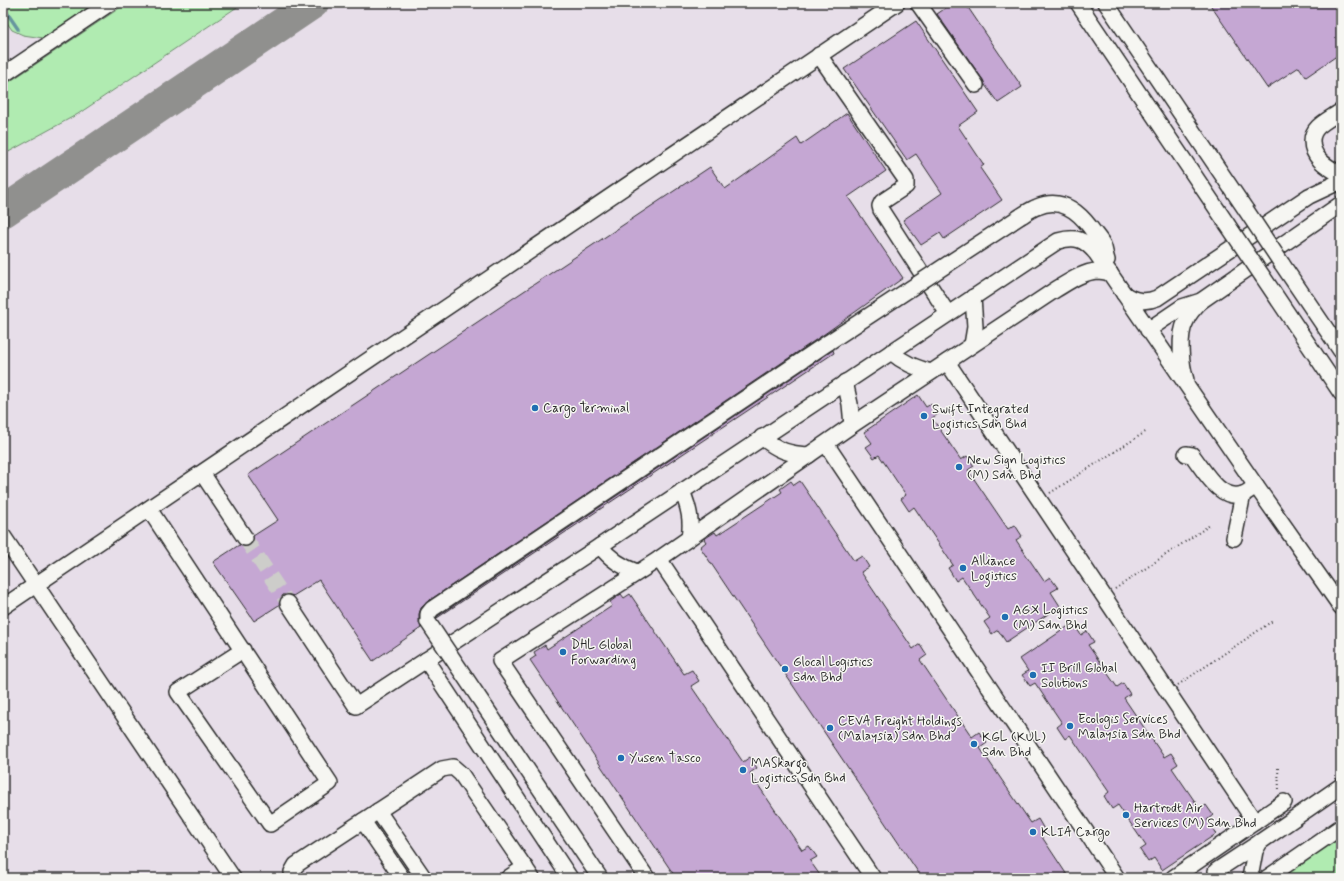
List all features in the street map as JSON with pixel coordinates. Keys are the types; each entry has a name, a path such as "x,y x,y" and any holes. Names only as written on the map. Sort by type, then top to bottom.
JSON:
{"street":[{"path":"3,75 110,3"},
{"path":"3,607 897,3"},
{"path":"918,3 976,84"},
{"path":"1078,3 1341,393"},
{"path":"1106,3 1341,351"},
{"path":"819,55 906,180 906,186 882,202 880,206 881,210 948,314"},
{"path":"1341,111 1318,127 1312,138 1312,145 1317,158 1341,175"},
{"path":"1124,294 1140,301 1157,298 1309,196 1341,181"},
{"path":"600,878 428,622 428,614 432,609 829,342 1036,207 1044,204 1060,205 1074,209 1082,216 1103,245 1110,273"},
{"path":"1191,392 1183,370 1181,348 1185,322 1192,311 1201,301 1341,204"},
{"path":"288,603 356,706 600,546 1058,241 1074,238 1090,245 1096,253 1341,607"},
{"path":"647,878 500,661 659,559 852,425 1055,290 1075,279 1096,271 1110,273"},
{"path":"972,345 974,327 973,297"},
{"path":"1148,330 1182,307 1201,301"},
{"path":"891,352 902,361 915,368 931,372"},
{"path":"947,362 1255,822"},
{"path":"845,382 850,404 852,425"},
{"path":"762,437 772,446 782,451 809,455"},
{"path":"826,444 1117,878"},
{"path":"1186,454 1192,455 1218,489 1232,495 1243,494 1256,486"},
{"path":"202,473 245,538"},
{"path":"682,491 689,512 691,526 688,538"},
{"path":"1234,538 1243,494"},
{"path":"149,509 243,650 330,783 270,824 178,692 243,650"},
{"path":"3,536 233,878"},
{"path":"600,546 616,562 637,572"},
{"path":"659,559 873,878"},
{"path":"426,660 570,878"},
{"path":"293,878 292,872 296,865 442,769 453,767 461,774 528,873 508,878"},
{"path":"1221,878 1216,871 1341,786"},
{"path":"1173,878 1255,822 1282,799"},
{"path":"378,811 424,878"},
{"path":"363,821 402,878"},
{"path":"1267,878 1341,827"},
{"path":"1250,878 1255,851 1260,842"}],"path":[{"path":"1040,500 1147,431"},
{"path":"1104,597 1210,525"},
{"path":"1168,692 1274,620"},
{"path":"1278,768 1282,799"}],"shaded area":[{"path":"3,3 1341,3 1341,878 3,878"}],"green space":[{"path":"3,3 95,3 43,38 23,35 12,30 3,17"},
{"path":"127,3 243,3 78,114 3,155 3,86"},
{"path":"1341,832 1341,878 1273,878"}],"building":[{"path":"953,3 965,3 1022,87 998,103 937,14"},
{"path":"1209,3 1341,3 1341,53 1306,77 1299,67 1267,88"},
{"path":"916,21 978,112 958,126 984,165 980,168 1002,200 944,239 940,233 921,245 903,220 942,193 916,154 907,160 844,69"},
{"name":"Cargo Terminal","path":"847,113 886,171 848,197 903,278 823,335 427,602 421,608 419,614 419,623 421,628 373,661 319,580 293,596 288,594 283,595 280,599 279,605 254,621 213,562 239,545 245,547 250,546 253,542 253,536 278,520 248,475 710,167 725,189 797,138 801,145"},
{"path":"833,350 834,353 437,618 438,616"},
{"path":"918,395 926,407 931,404 938,414 932,418 961,460 967,456 974,466 968,470 1008,529 1015,525 1022,536 1016,540 1044,581 1050,577 1058,588 1051,592 1060,606 1006,642 998,630 992,634 984,622 990,618 962,577 956,581 948,568 953,565 914,507 909,511 901,499 906,495 879,455 874,458 866,447 872,443 864,432"},
{"path":"791,481 794,485 800,481 854,561 862,556 869,567 861,572 913,649 920,644 927,655 920,660 972,737 979,732 987,743 980,748 1031,823 1038,819 1045,831 1040,834 1069,878 922,878 700,547 706,542 704,539 715,532 717,535 782,492 780,489"},
{"path":"621,594 624,598 630,594 684,674 692,670 699,681 691,686 743,762 750,757 757,768 750,773 802,850 809,846 817,857 810,861 822,878 676,878 530,660 536,656 534,652 545,645 547,649 612,606 610,602"},
{"path":"1073,623 1081,635 1087,631 1094,642 1088,645 1117,687 1123,683 1130,694 1124,698 1164,757 1171,753 1178,764 1172,768 1200,809 1206,805 1213,815 1207,820 1216,834 1162,870 1154,858 1148,862 1140,850 1146,846 1118,805 1112,809 1104,796 1109,792 1070,735 1065,739 1057,727 1062,723 1035,683 1030,686 1022,675 1028,671 1020,659"}],"waterway":[{"path":"3,7 18,29"}],"taxiway":[{"path":"3,212 313,3"}],"tunnel":[{"path":"245,538 288,603"}],"place":[{"name":"Cargo Terminal","path":"535,408"},
{"name":"Swift Integrated Logistics Sdn Bhd","path":"924,416"},
{"name":"New Sign Logistics (M) Sdn Bhd","path":"959,467"},
{"name":"Alliance Logistics","path":"963,568"},
{"name":"AGX Logistics (M) Sdn Bhd","path":"1005,617"},
{"name":"DHL Global Forwarding","path":"563,652"},
{"name":"Glocal Logistics Sdn Bhd","path":"785,669"},
{"name":"II Brill Global Solutions","path":"1033,675"},
{"name":"Ecologis Services Malaysia Sdn Bhd","path":"1070,726"},
{"name":"CEVA Freight Holdings (Malaysia) Sdn Bhd","path":"830,728"},
{"name":"KGL (KUL) Sdn Bhd","path":"974,744"},
{"name":"Yusen Tasco","path":"621,758"},
{"name":"MASkargo Logistics Sdn Bhd","path":"743,770"},
{"name":"Hartrodt Air Services (M) Sdn Bhd","path":"1126,815"},
{"name":"KLIA Cargo","path":"1033,832"}]}
